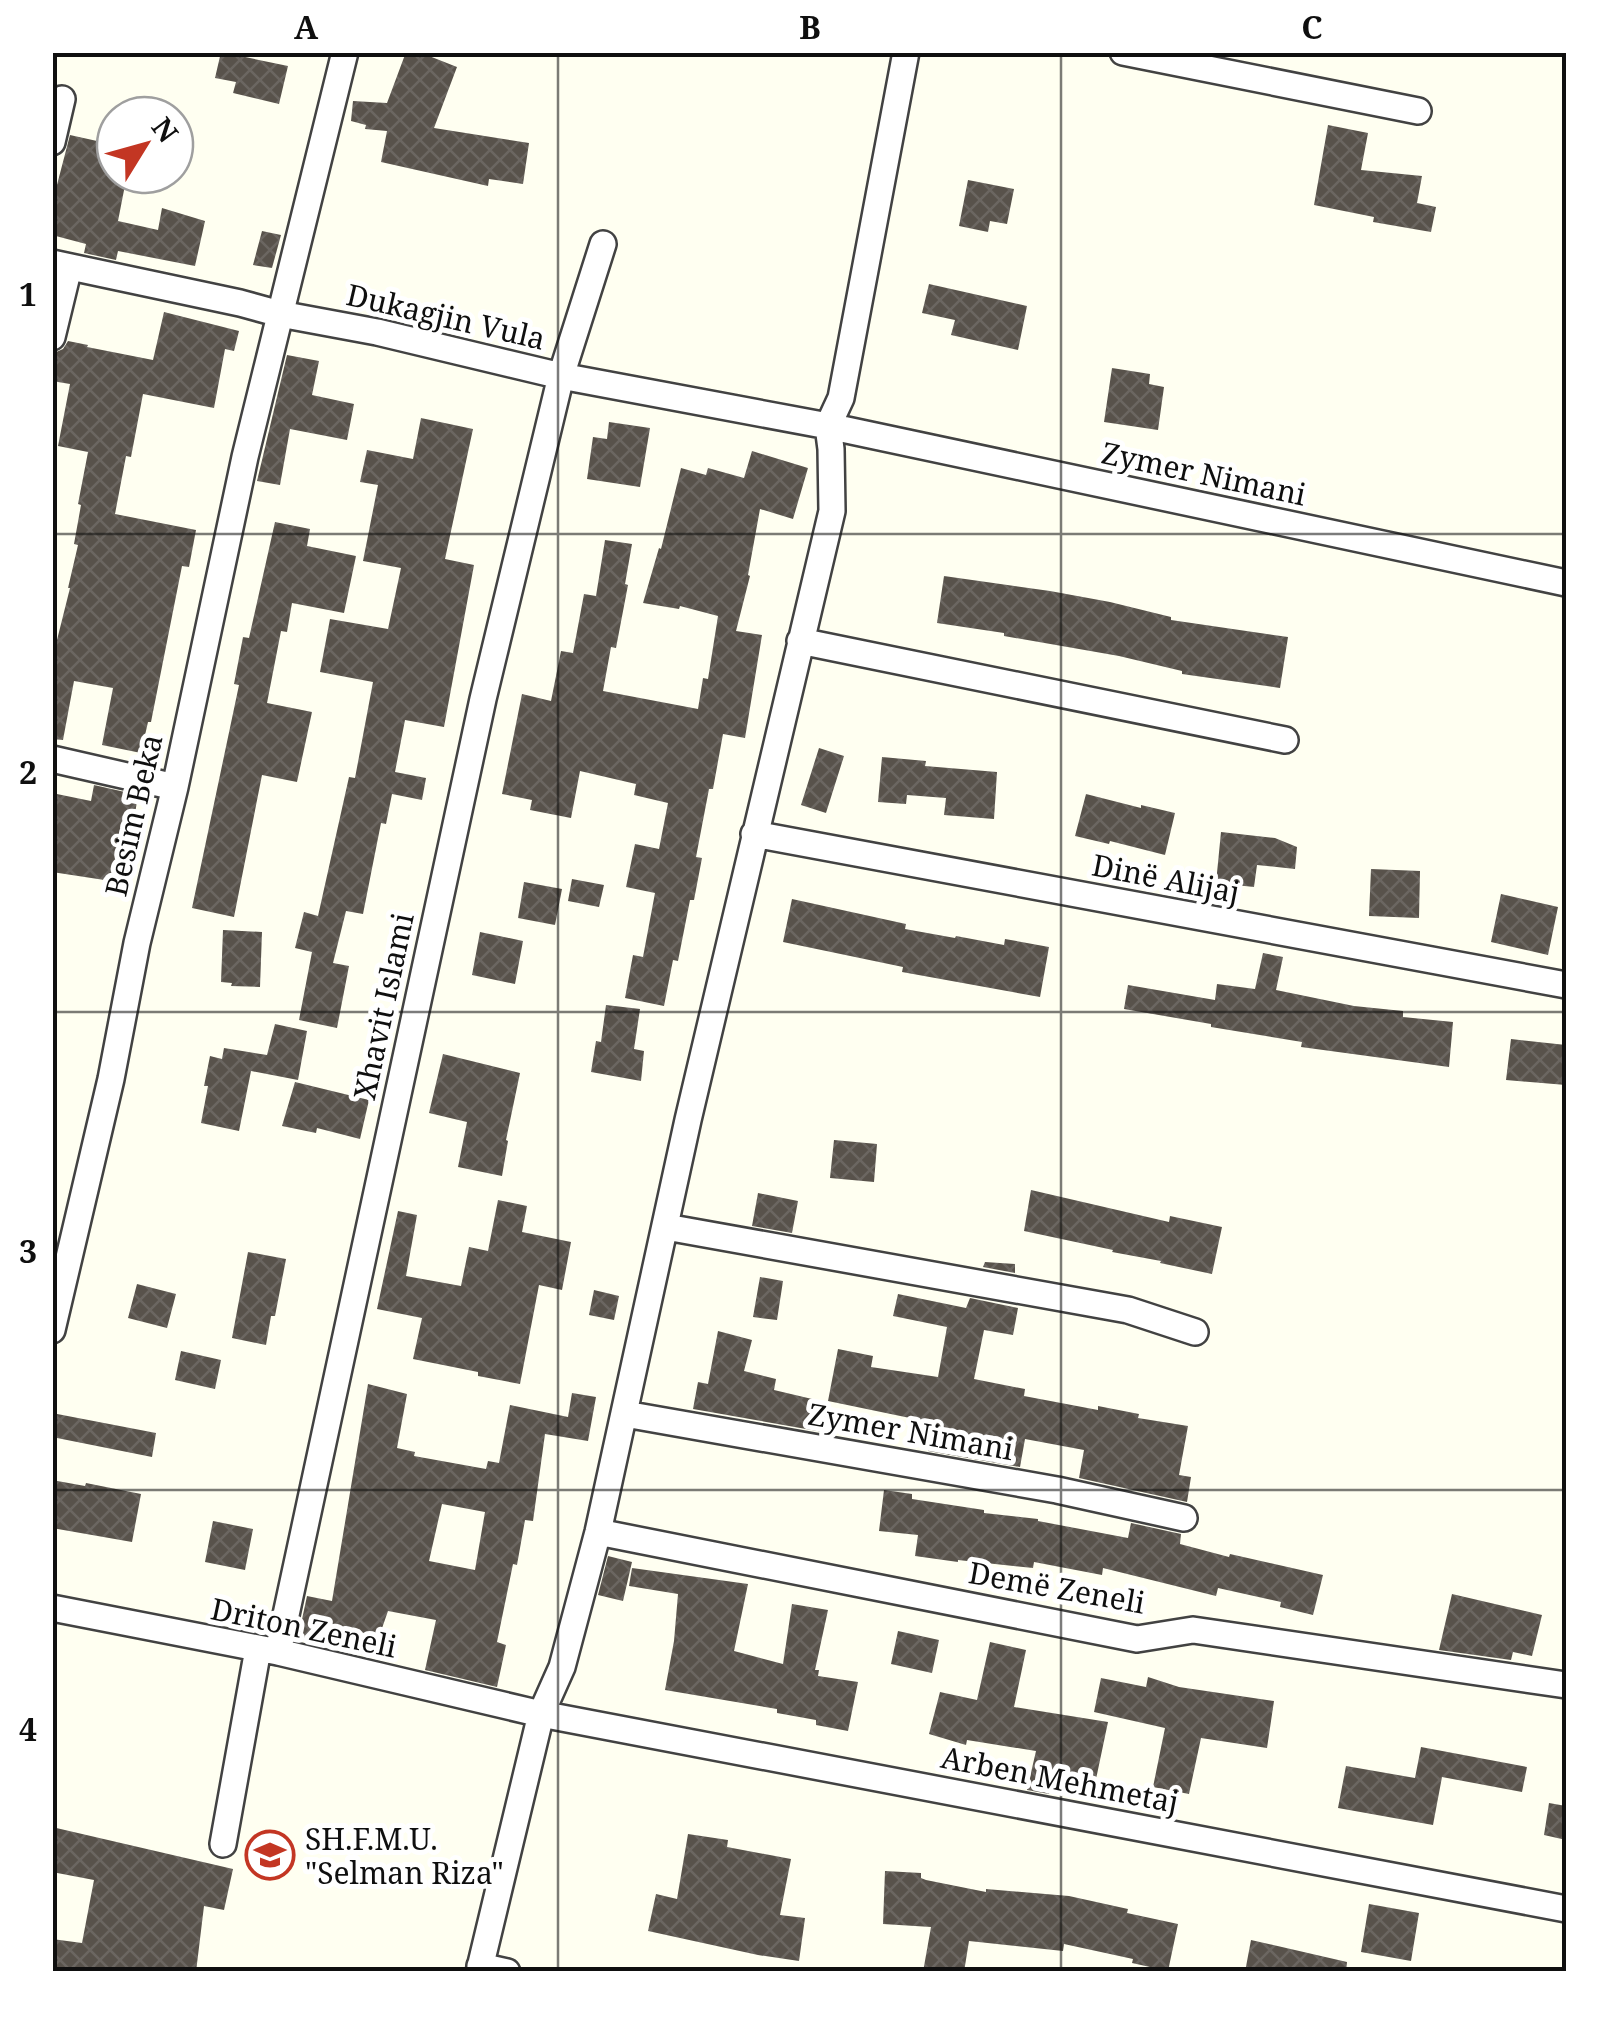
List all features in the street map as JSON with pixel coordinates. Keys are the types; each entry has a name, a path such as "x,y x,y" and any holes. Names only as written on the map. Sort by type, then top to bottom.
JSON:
{"street":[{"name":"Besim Beka","path":"52,1330 111,1080 136,942 175,786 244,457 344,52"},
{"path":"507,1972 480,1969 542,1714 562,1667 598,1532 754,834 832,510 828,426 845,381 906,52"},
{"path":"1123,52 1418,111"},
{"path":"52,142 62,98"},
{"name":"Xhavit Islami","path":"223,1844 268,1651 304,1523 482,699 562,376 604,244"},
{"name":"Dukagjin Vula","path":"61,265 562,376 828,426"},
{"path":"52,336 61,265"},
{"name":"Zymer Nimani","path":"828,426 1566,583"},
{"path":"800,641 1285,740"},
{"path":"52,759 175,786"},
{"name":"Dinë Alijaj","path":"754,834 1566,985"},
{"path":"666,1227 1128,1310 1195,1332"},
{"name":"Zymer Nimani","path":"625,1414 1058,1490 1184,1518"},
{"name":"Demë Zeneli","path":"598,1532 1137,1639 1192,1630 1566,1685"},
{"name":"Driton Zeneli","path":"52,1608 268,1651 542,1714"},
{"name":"Arben Mehmetaj","path":"542,1714 1566,1909"}],"building":[{"path":"221,52 288,66 279,104 233,93 236,82 215,78"},
{"path":"406,52 419,52 457,67 434,128 529,143 523,184 489,179 488,186 381,162 387,131 365,129 366,125 351,121 353,101 387,103"},
{"path":"1328,125 1368,133 1361,170 1422,176 1417,203 1436,207 1431,232 1373,222 1374,217 1314,205"},
{"path":"70,135 95,141 95,195 123,195 118,221 158,230 162,208 205,221 195,266 118,251 116,260 84,253 86,244 52,235 52,204"},
{"path":"968,180 1014,189 1007,224 990,221 988,232 959,226"},
{"path":"262,231 281,235 272,268 253,265"},
{"path":"929,284 1027,306 1018,350 951,335 955,320 922,313"},
{"path":"164,312 239,331 234,351 225,349 214,408 143,394 131,457 126,456 115,514 196,530 189,567 182,566 151,722 141,753 102,745 113,688 74,681 63,740 52,739 52,660 78,545 74,544 81,505 78,504 88,452 58,446 70,384 52,381 54,353 68,341 153,360"},
{"path":"287,355 319,361 312,395 354,404 347,440 290,429 280,485 257,481"},
{"path":"1112,368 1150,374 1149,384 1164,387 1158,430 1104,422"},
{"path":"421,418 473,429 445,559 474,565 444,727 405,720 395,772 426,778 422,800 392,794 386,824 381,823 363,914 346,911 333,963 349,966 337,1028 299,1020 312,952 295,948 304,912 318,916 349,777 355,778 373,682 320,672 330,619 388,629 401,568 363,561 378,485 360,482 367,450 413,459"},
{"path":"609,422 650,428 640,487 587,479 593,437 607,439"},
{"path":"752,451 808,468 793,519 760,509 750,576 736,631 762,635 745,738 723,734 696,857 702,858 694,900 690,900 678,961 673,960 664,1006 625,998 633,955 643,957 655,893 626,887 635,844 659,849 668,803 634,795 636,784 580,771 571,818 530,810 532,800 502,794 522,694 551,701 561,651 573,653 584,594 596,596 605,540 632,544 616,648 611,647 603,691 698,709 703,678 708,679 718,616 680,606 679,609 643,603 681,468 706,475 708,468 744,478"},
{"path":"275,522 310,529 307,546 356,556 344,613 292,603 287,632 281,631 267,703 312,712 297,782 262,775 234,917 192,908 239,685 234,684 243,637 249,638"},
{"path":"944,576 1050,591 1110,602 1171,620 1288,637 1280,688 1182,674 1119,656 937,623"},
{"path":"819,748 844,756 826,813 801,805"},
{"path":"882,757 926,761 925,766 997,772 994,819 944,815 946,798 907,795 906,804 878,802"},
{"path":"94,785 138,795 124,883 52,872 52,793 91,801"},
{"path":"1086,794 1175,813 1165,855 1075,836"},
{"path":"1221,832 1275,838 1297,847 1295,869 1257,865 1254,887 1216,883"},
{"path":"1371,869 1420,871 1419,918 1369,916"},
{"path":"572,879 604,885 599,907 568,901"},
{"path":"524,882 562,889 555,925 518,918"},
{"path":"1501,894 1558,907 1548,955 1491,942"},
{"path":"792,899 906,924 905,929 1004,945 1005,939 1049,947 1040,997 902,972 903,967 783,942"},
{"path":"223,930 262,932 260,987 221,982"},
{"path":"480,932 523,941 515,984 472,975"},
{"path":"1263,953 1283,957 1276,990 1354,1006 1403,1011 1403,1017 1453,1022 1449,1067 1301,1047 1302,1042 1124,1009 1128,985 1215,1000 1217,984 1255,989"},
{"path":"606,1005 640,1009 634,1049 644,1051 641,1081 591,1072 596,1041 601,1042"},
{"path":"275,1024 307,1031 298,1080 251,1071 239,1131 201,1123 210,1056 222,1059 224,1048 267,1055"},
{"path":"1511,1039 1566,1045 1566,1085 1506,1080"},
{"path":"443,1054 520,1073 502,1176 458,1167 467,1122 429,1113"},
{"path":"295,1082 369,1100 360,1139 317,1128 316,1133 282,1126"},
{"path":"834,1140 877,1144 874,1182 830,1178"},
{"path":"1031,1190 1169,1222 1170,1216 1222,1227 1212,1274 1024,1231"},
{"path":"758,1193 798,1201 792,1233 752,1226"},
{"path":"498,1200 527,1206 522,1232 571,1242 562,1290 539,1285 520,1384 413,1359 422,1318 377,1309 398,1211 417,1215 406,1276 461,1286 469,1247 488,1251"},
{"path":"248,1252 286,1259 266,1345 232,1338"},
{"path":"985,1262 1015,1264 1015,1273 983,1267"},
{"path":"760,1277 783,1281 777,1320 753,1317"},
{"path":"137,1284 176,1294 167,1328 128,1318"},
{"path":"594,1290 619,1296 614,1320 589,1315"},
{"path":"898,1294 966,1308 970,1298 1018,1308 1013,1335 984,1330 974,1379 1025,1389 1024,1396 1098,1410 1098,1406 1139,1414 1138,1418 1188,1426 1179,1475 1191,1477 1187,1502 1079,1478 1084,1450 1025,1439 1020,1467 928,1451 934,1423 828,1401 838,1349 873,1356 871,1367 938,1377 947,1327 893,1316"},
{"path":"718,1331 752,1340 744,1371 776,1379 774,1390 829,1403 823,1432 693,1409 698,1382 708,1384"},
{"path":"181,1351 221,1360 215,1389 175,1380"},
{"path":"368,1384 407,1394 397,1448 415,1452 414,1456 486,1469 488,1461 499,1463 510,1405 568,1417 572,1393 596,1397 588,1441 545,1434 533,1521 525,1520 497,1642 506,1645 497,1687 425,1670 436,1620 388,1611 372,1657 298,1638 307,1596 332,1601","holes":["442,1504 485,1512 475,1570 429,1561"]},
{"path":"52,1413 156,1433 152,1457 52,1437"},
{"path":"52,1480 141,1494 132,1542 52,1528"},
{"path":"884,1490 912,1494 912,1499 1128,1538 1131,1523 1181,1534 1180,1544 1323,1575 1313,1615 1280,1607 1281,1602 1218,1588 1216,1596 1103,1568 1102,1575 1034,1562 1033,1568 915,1556 918,1535 879,1531"},
{"path":"213,1521 253,1529 245,1570 205,1562"},
{"path":"608,1556 632,1562 623,1601 598,1595"},
{"path":"632,1568 748,1584 734,1651 783,1664 792,1604 828,1610 815,1670 819,1670 818,1676 858,1682 848,1731 777,1713 777,1709 665,1690 678,1594 629,1586"},
{"path":"1452,1594 1542,1615 1532,1656 1513,1652 1511,1660 1439,1650"},
{"path":"898,1631 939,1640 932,1673 891,1664"},
{"path":"990,1642 1026,1650 1014,1707 1108,1722 1095,1784 1055,1773 1049,1794 1027,1790 1036,1751 967,1740 966,1745 929,1734 940,1692 977,1700"},
{"path":"1148,1677 1179,1687 1274,1701 1267,1748 1201,1738 1189,1794 1153,1787 1165,1728 1094,1712 1101,1678 1146,1687"},
{"path":"1421,1747 1527,1767 1522,1792 1442,1777 1433,1825 1338,1808 1346,1766 1415,1778"},
{"path":"1549,1803 1566,1806 1566,1840 1544,1835"},
{"path":"52,1827 233,1869 224,1910 204,1906 196,1972 52,1972 52,1939 82,1943 94,1880 52,1872"},
{"path":"688,1834 728,1840 727,1847 791,1859 780,1915 805,1918 799,1961 648,1931 656,1894 677,1899"},
{"path":"885,1871 921,1873 926,1880 986,1892 1069,1896 1178,1924 1168,1971 1064,1944 1063,1951 969,1941 964,1972 923,1972 931,1927 883,1924"},
{"path":"1369,1904 1419,1913 1411,1961 1361,1952"},
{"path":"1251,1940 1347,1962 1346,1972 1245,1972"}],"place":[{"name":"SH.F.M.U. \"Selman Riza\"","path":"270,1855"}]}
